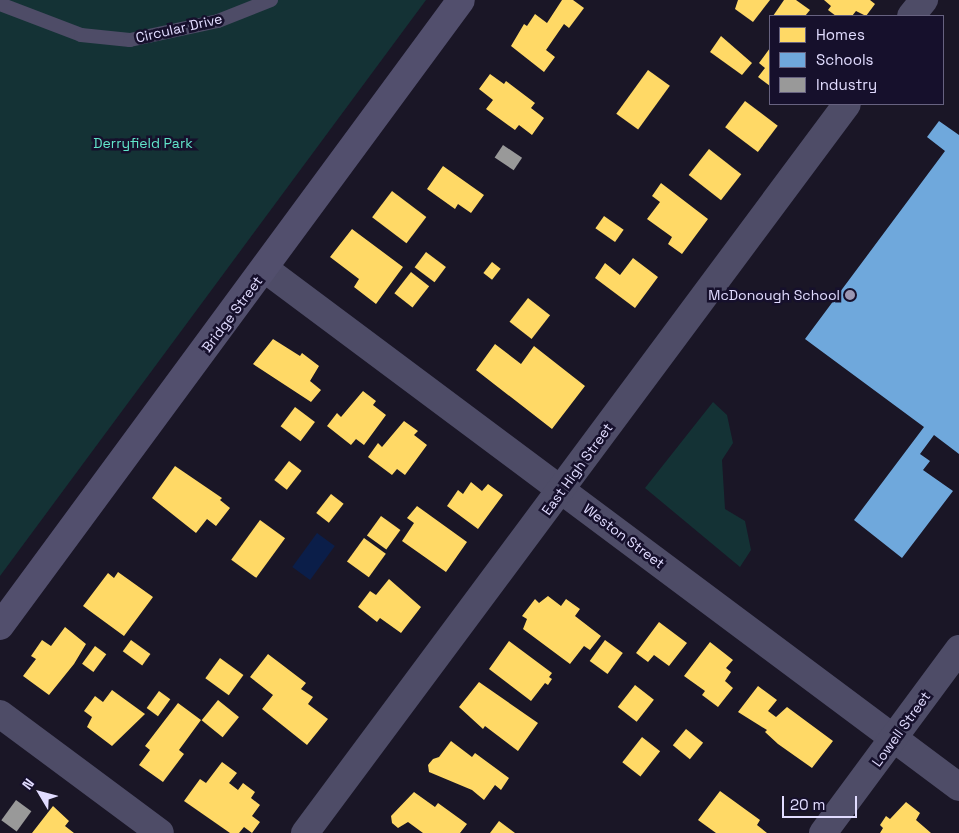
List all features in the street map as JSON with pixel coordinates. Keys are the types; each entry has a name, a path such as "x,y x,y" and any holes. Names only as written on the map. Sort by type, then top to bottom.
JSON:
{"main road":[{"name":"Bridge Street","path":"0,626 462,0"}],"street":[{"path":"913,15 924,0"},
{"name":"East High Street","path":"306,833 846,105"},
{"name":"Weston Street","path":"265,269 895,737 959,787"},
{"name":"Lowell Street","path":"823,833 959,649"},
{"path":"0,714 160,833"}],"lane":[{"name":"Circular Drive","path":"0,4 81,35 130,40 218,20 271,0"}],"green space":[{"name":"Derryfield Park","path":"0,0 426,0 0,576"},
{"path":"713,402 727,415 733,443 722,460 725,509 745,521 751,550 740,567 645,488"}],"water":[{"path":"317,533 335,546 310,580 292,567"}],"building: Homes":[{"path":"562,0 573,0 584,8 569,28 564,24 546,50 555,57 544,72 511,46 524,24 527,26 535,14 547,23"},
{"path":"738,0 770,0 753,22 735,9"},
{"path":"784,0 796,0 810,10 806,15 774,15"},
{"path":"824,0 870,0 875,4 867,15 856,11 853,15 835,15 828,10 831,6"},
{"path":"721,36 752,63 742,75 710,52"},
{"path":"769,49 769,85 758,77 765,68 759,63"},
{"path":"648,70 670,86 638,130 616,114"},
{"path":"490,74 504,84 506,81 535,103 531,108 544,118 532,135 519,125 515,130 486,109 493,100 479,89"},
{"path":"745,101 778,126 758,152 725,127"},
{"path":"709,149 741,174 721,200 689,175"},
{"path":"443,166 484,195 471,213 458,204 455,209 427,189"},
{"path":"661,183 708,219 682,254 668,244 672,237 647,219 660,202 652,196"},
{"path":"392,191 426,217 406,243 372,217"},
{"path":"604,216 624,230 615,242 595,228"},
{"path":"352,229 403,267 376,304 354,287 359,279 330,257"},
{"path":"426,252 446,267 435,282 415,267"},
{"path":"633,258 658,277 635,308 595,278 605,263 620,275"},
{"path":"492,262 501,269 492,280 483,273"},
{"path":"411,272 429,286 413,307 394,293"},
{"path":"528,298 550,315 532,339 510,322"},
{"path":"273,339 300,356 302,353 319,366 310,381 321,390 311,402 253,364"},
{"path":"495,344 521,364 534,346 585,386 552,429 476,370"},
{"path":"363,391 376,401 373,405 386,415 364,445 356,439 351,445 327,426 337,413 341,417"},
{"path":"295,407 315,422 301,441 281,426"},
{"path":"404,421 418,431 414,435 427,445 405,475 397,469 392,475 368,457 378,443 382,447"},
{"path":"289,461 302,471 287,490 274,480"},
{"path":"175,466 222,498 220,500 230,508 216,526 207,519 196,533 152,498"},
{"path":"471,482 482,491 488,484 503,495 478,529 447,506 458,490 463,494"},
{"path":"331,494 344,504 329,523 316,513"},
{"path":"417,506 467,542 446,572 402,541 414,523 407,518"},
{"path":"381,516 400,530 386,550 367,535"},
{"path":"260,520 285,538 256,578 231,560"},
{"path":"364,538 386,554 369,577 347,561"},
{"path":"118,572 153,597 124,636 83,606 108,573 114,578"},
{"path":"389,579 421,607 401,633 380,618 377,622 358,607 370,591 376,595"},
{"path":"548,596 561,606 566,599 580,609 575,616 601,636 590,650 584,646 570,664 523,629 527,619 522,616 535,599 539,603"},
{"path":"659,622 687,643 669,666 654,655 648,662 636,653"},
{"path":"65,627 86,644 74,664 49,695 23,676 36,659 31,656 42,640 51,646"},
{"path":"131,640 150,654 142,665 123,651"},
{"path":"605,640 623,653 608,674 590,661"},
{"path":"509,641 552,673 549,677 552,679 548,685 545,683 531,701 489,669"},
{"path":"710,642 733,660 726,668 731,672 725,681 733,688 718,707 702,695 705,691 684,676"},
{"path":"95,646 106,654 93,672 82,664"},
{"path":"268,654 306,683 301,689 313,697 308,704 328,719 307,745 262,709 273,695 250,677"},
{"path":"220,658 243,675 229,695 205,678"},
{"path":"479,682 538,723 518,751 485,726 483,729 459,707"},
{"path":"635,685 654,700 637,722 618,707"},
{"path":"758,686 777,700 768,711 776,717 787,707 833,741 812,768 778,744 765,732 767,730 738,712"},
{"path":"112,690 145,714 112,746 87,727 92,717 84,711 95,696 103,702"},
{"path":"159,691 170,699 158,716 147,708"},
{"path":"218,700 239,717 223,737 202,720"},
{"path":"178,703 201,720 179,750 184,754 163,782 139,765 150,750 145,746"},
{"path":"686,729 703,743 690,759 673,745"},
{"path":"642,737 660,751 640,776 622,762"},
{"path":"451,741 472,757 475,753 509,778 501,790 495,785 484,800 472,790 429,772 428,765 433,759 439,757"},
{"path":"222,762 237,773 229,783 238,790 243,783 255,792 251,798 260,805 252,816 260,822 252,833 244,827 239,833 230,833 184,801 200,779 206,783"},
{"path":"720,791 760,820 757,825 767,833 716,833 698,820"},
{"path":"414,792 435,807 438,803 467,824 460,833 423,833 408,822 398,828 392,823 391,816"},
{"path":"906,802 920,813 916,820 931,833 880,833 883,828 880,825 886,816 890,819"},
{"path":"53,806 69,821 65,826 74,833 32,833"},
{"path":"499,821 515,833 490,833"}],"building: Schools":[{"path":"939,121 959,135 959,454 934,435 920,454 930,461 923,470 953,491 902,558 854,520 924,427 805,339 945,151 927,137"}],"building: Industry":[{"path":"503,145 522,158 514,170 495,157"},
{"path":"16,800 31,811 17,831 1,820"}],"place":[{"name":"McDonough School","path":"850,295"}]}
